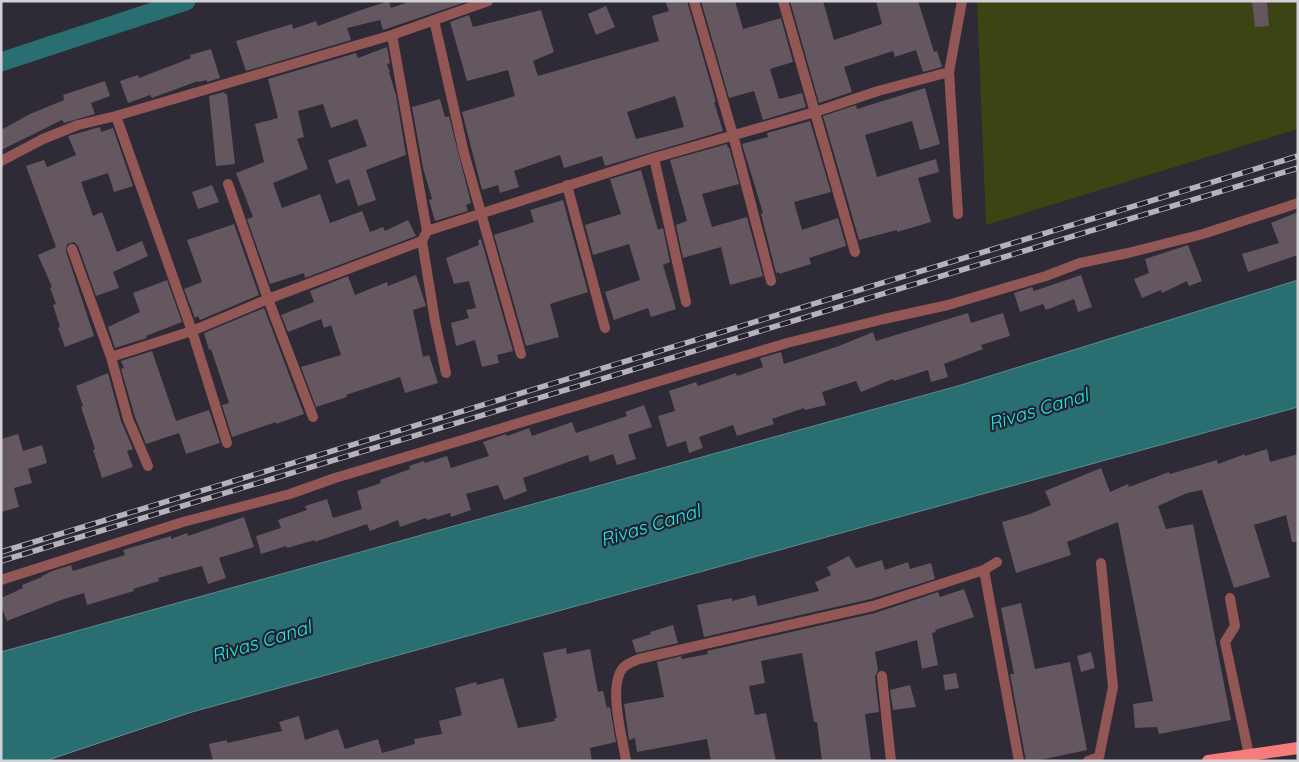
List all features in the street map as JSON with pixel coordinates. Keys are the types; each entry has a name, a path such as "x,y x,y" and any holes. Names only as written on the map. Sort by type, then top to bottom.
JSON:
{"main road":[{"path":"1208,761 1298,748"}],"street":[{"path":"1,161 43,139 78,125 116,116 392,35 488,1"},
{"path":"694,1 771,281"},
{"path":"783,1 855,252"},
{"path":"958,214 949,72 962,1"},
{"path":"434,20 464,153 521,354"},
{"path":"392,35 427,231 422,241 435,321 446,373"},
{"path":"427,231 654,158 816,112 878,91 949,72"},
{"path":"116,116 192,331 227,442"},
{"path":"654,158 686,302"},
{"path":"228,184 268,299 313,417"},
{"path":"568,185 605,328"},
{"path":"1,580 184,522 290,494 335,478 787,343 948,305 1046,276 1080,263 1202,234 1298,203"},
{"path":"111,357 192,331 268,299 422,241"},
{"path":"72,249 111,357 128,419 148,466"},
{"path":"626,761 616,695 618,678 624,667 639,659 873,606 984,570 996,562"},
{"path":"1088,761 1100,758 1113,688 1101,563"},
{"path":"984,570 1019,761"},
{"path":"1230,598 1235,626 1225,642 1249,755"},
{"path":"882,676 891,761"}],"shaded area":[{"path":"977,1 1298,1 1298,129 986,225"}],"water":[{"name":"Rivas Canal","path":"1298,280 1298,407 192,712 45,761 1,761 1,652 961,385"}],"building":[{"path":"389,1 391,8 411,1 466,2 383,30 380,20 347,28 351,40 246,71 236,41 292,24 293,29 316,21 318,26"},
{"path":"665,1 687,1 723,131 605,166 602,156 564,168 560,155 514,171 519,187 500,193 498,185 482,190 462,112 515,96 508,70 467,81 450,22 469,15 473,27 541,10 554,52 533,61 538,76 659,41 652,16 669,11","holes":["675,96 684,127 636,139 627,112"]},
{"path":"701,1 735,1 743,29 781,18 793,62 770,69 779,99 802,93 806,107 763,120 754,91 729,98"},
{"path":"790,1 823,1 834,40 882,24 876,1 918,1 934,52 937,51 942,67 923,72 916,50 895,57 893,51 844,67 852,92 819,103"},
{"path":"1252,1 1267,1 1269,26 1255,27"},
{"path":"606,6 615,27 596,35 588,14"},
{"path":"387,47 390,63 387,64 396,95 406,155 366,170 376,200 358,206 349,179 336,184 328,160 367,146 357,119 331,128 323,104 298,111 304,137 297,139 308,169 273,183 282,208 320,194 330,223 362,211 370,232 383,227 385,231 408,220 416,236 305,278 304,273 270,284 247,219 253,217 236,173 264,162 255,124 278,118 268,79 356,53 358,58"},
{"path":"211,49 220,78 207,82 207,80 198,81 152,98 150,95 128,103 120,81 138,75 139,78 191,58 190,55"},
{"path":"105,81 110,96 91,103 95,114 64,123 62,120 1,150 1,130 30,114 64,100 63,95"},
{"path":"925,88 940,144 920,150 912,121 865,135 877,177 936,159 939,172 918,178 931,222 859,240 823,116 856,105 857,109"},
{"path":"224,92 227,94 235,164 216,166 209,96"},
{"path":"440,99 445,117 449,116 471,203 466,205 468,211 435,221 429,200 432,199 423,168 412,107"},
{"path":"810,121 831,192 794,202 802,230 838,218 846,246 809,258 811,264 779,274 779,272 776,273 761,214 763,213 742,144 768,137 767,133"},
{"path":"100,127 101,132 113,128 133,186 114,192 108,173 81,182 93,216 102,212 117,252 142,241 148,256 113,272 119,288 96,296 78,246 74,242 67,244 66,251 94,336 65,347 58,328 60,327 53,305 56,304 50,288 52,287 38,255 56,247 26,166 44,160 47,167 76,155 68,136"},
{"path":"727,144 739,184 702,194 712,227 747,217 763,276 730,285 721,247 683,258 676,225 687,221 670,160"},
{"path":"641,170 658,230 663,228 670,262 663,265 676,309 651,317 648,308 614,320 605,292 640,280 629,244 593,255 585,225 621,214 610,179"},
{"path":"212,185 219,202 198,209 192,192"},
{"path":"563,200 588,292 550,304 559,337 526,346 494,235 534,222 530,210"},
{"path":"1298,212 1298,255 1248,272 1242,254 1279,243 1271,223"},
{"path":"234,224 259,295 200,320 198,316 195,318 184,289 202,282 187,240"},
{"path":"481,239 513,351 497,355 499,363 482,367 475,340 456,346 451,323 469,318 466,310 476,308 469,281 454,284 446,258 479,245 478,240"},
{"path":"1188,245 1202,281 1189,286 1187,281 1162,293 1161,290 1142,298 1134,279 1149,273 1145,259"},
{"path":"416,275 426,306 413,310 423,357 429,355 438,383 405,393 400,377 316,407 301,367 341,355 331,325 324,328 321,319 288,332 281,315 314,302 310,291 348,276 355,295 387,282 388,286"},
{"path":"1081,275 1092,307 1078,312 1074,299 1046,310 1043,304 1020,312 1014,293 1032,287 1034,291"},
{"path":"167,280 182,322 146,336 147,338 115,348 108,327 140,312 133,293"},
{"path":"264,308 304,414 232,437 222,405 229,403 204,333"},
{"path":"968,313 971,323 1003,313 1010,336 981,345 983,349 944,364 948,377 931,382 928,370 894,381 893,379 861,392 856,381 822,392 826,405 805,410 804,408 772,419 774,424 737,436 733,425 699,437 703,448 689,453 686,441 667,447 658,416 675,411 669,391 696,382 698,386 736,373 737,376 763,367 760,358 781,352 784,364 839,346 873,332 876,341"},
{"path":"152,351 176,421 209,410 220,443 186,454 179,433 146,444 135,417 121,369 124,368 121,361"},
{"path":"108,373 121,421 133,449 127,451 133,467 102,478 76,386"},
{"path":"644,405 652,427 628,435 636,459 617,465 613,454 590,462 588,455 523,478 527,491 504,500 498,485 466,494 471,510 451,517 450,513 427,520 426,518 400,527 398,520 370,531 367,524 315,542 315,540 287,548 286,546 261,554 256,536 281,528 278,520 307,510 305,506 327,499 333,518 362,509 357,491 381,483 380,480 410,469 409,466 447,456 451,468 489,456 483,442 506,434 507,436 529,428 532,436 572,422 576,433 627,416 625,412"},
{"path":"18,434 23,451 42,445 47,463 28,469 32,483 14,488 19,507 1,512 1,439"},
{"path":"1267,449 1270,462 1298,454 1298,542 1292,542 1286,515 1254,525 1270,577 1234,588 1202,490 1187,493 1158,506 1166,529 1193,524 1231,720 1159,734 1157,727 1135,728 1133,704 1153,701 1118,522 1067,542 1071,555 1016,573 1002,522 1030,514 1051,505 1045,491 1101,468 1110,492 1128,484 1129,487 1169,472 1170,474 1217,460 1218,464 1245,454 1245,456"},
{"path":"244,517 254,547 219,558 226,578 208,584 202,566 158,578 159,581 133,589 134,591 87,605 84,593 7,621 1,606 1,598 23,588 22,585 52,571 71,565 73,571 125,555 123,550 171,536 171,539 187,533 188,536"},
{"path":"849,556 856,568 882,560 885,570 908,562 910,569 931,563 935,579 871,599 704,637 697,605 732,598 732,601 755,595 758,606 819,591 815,582 831,575 827,567"},
{"path":"964,589 974,617 935,630 936,632 932,633 938,665 922,669 917,640 875,652 878,670 875,677 879,712 865,714 871,761 822,761 817,722 814,722 802,653 761,661 765,683 749,686 755,715 766,713 776,761 711,761 707,739 637,752 635,738 629,740 624,704 664,697 657,662 681,656 682,659 708,654 707,651 875,613 938,592 940,597"},
{"path":"1021,603 1035,669 1070,662 1087,750 1035,761 1026,761 1010,674 1014,674 1001,608"},
{"path":"673,625 678,643 636,653 632,640"},
{"path":"566,648 567,654 590,649 598,692 603,691 607,708 610,707 616,742 590,748 592,761 213,761 209,744 227,740 227,743 282,731 279,722 299,716 305,740 338,729 345,749 378,739 382,753 415,744 414,739 442,734 439,721 462,715 455,688 476,682 477,685 503,678 518,728 555,721 554,718 557,718 543,653"},
{"path":"1091,652 1095,668 1081,672 1077,656"},
{"path":"956,673 959,688 945,690 943,675"},
{"path":"910,685 916,707 893,710 890,690"}],"waterway":[{"path":"1,62 186,1"}],"railway":[{"path":"1,552 1298,156"},
{"path":"1,561 1298,168"}]}
